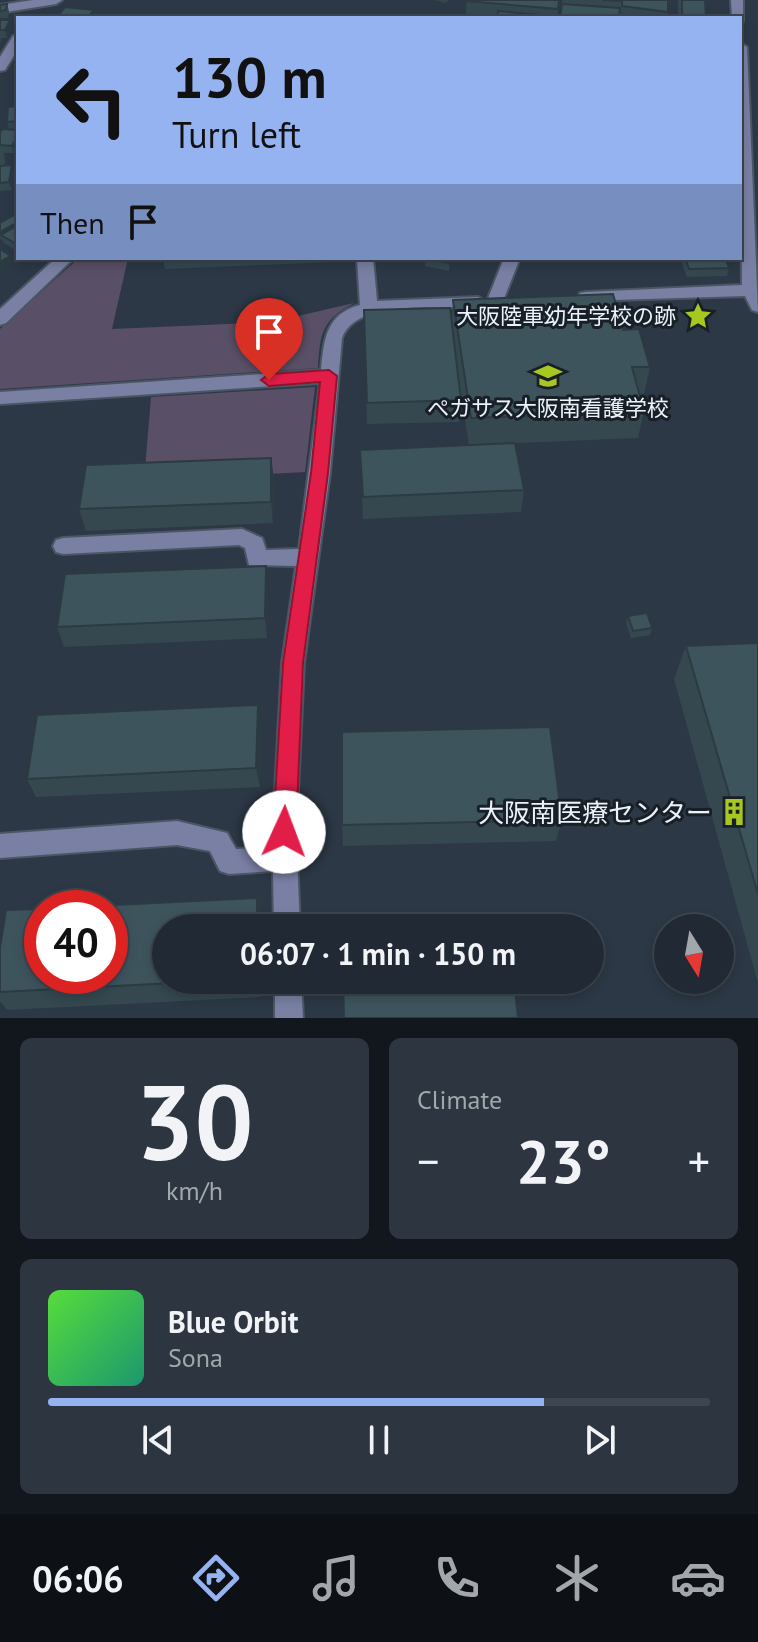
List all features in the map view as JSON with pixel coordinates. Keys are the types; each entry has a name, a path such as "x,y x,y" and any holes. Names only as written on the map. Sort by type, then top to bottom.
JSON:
{"street":[{"path":"0,9 30,12 56,0"},
{"path":"0,67 16,42"},
{"path":"571,298 756,295 751,103 742,57"},
{"path":"0,319 64,260"},
{"path":"365,260 369,307"},
{"path":"287,914 287,744 306,557 338,325 346,317 369,307 503,301 512,260"},
{"path":"0,293 22,298"},
{"path":"0,398 329,376"},
{"path":"63,546 242,537 255,544 256,559"},
{"path":"236,572 246,569 256,559 306,557"},
{"path":"0,846 177,833 218,841 229,862 285,858"},
{"path":"288,994 289,1018"}],"shaded area":[{"path":"77,260 128,260 112,329 272,322 354,303 335,315 325,329 318,368 0,389 0,329"},
{"path":"315,387 305,472 144,481 151,397"}],"building":[{"path":"467,0 559,0 558,9"},
{"path":"602,0 668,0 668,12 622,6 622,1"},
{"path":"682,0 705,0 706,16 682,16"},
{"path":"562,4 620,8 619,16 560,16"},
{"path":"65,7 94,10 89,16 58,16"},
{"path":"498,11 552,16 497,16"},
{"path":"0,20 10,20 5,30 0,30"},
{"path":"16,106 16,121 7,122 8,107"},
{"path":"2,129 16,130 12,146 0,145"},
{"path":"12,165 9,182 0,183 0,166"},
{"path":"16,214 16,223 0,232 0,223"},
{"path":"16,226 16,244 1,235"},
{"path":"0,249 11,256 0,262"},
{"path":"686,260 726,260 729,268 689,269"},
{"name":"ぺガサス大阪南看護学校","path":"613,294 623,330 639,329 650,367 632,367 644,411 471,418 453,300"},
{"path":"450,308 461,400 367,403 364,310"},
{"path":"515,443 524,490 363,497 360,450"},
{"path":"271,458 271,502 79,509 86,465"},
{"path":"266,566 265,618 57,627 65,574"},
{"path":"647,613 652,628 633,631 628,616"},
{"path":"758,643 758,894 686,646"},
{"path":"258,705 256,768 27,779 37,715"},
{"path":"550,727 562,820 342,825 342,732"},
{"path":"257,898 257,914 152,914 152,984 128,985 128,904"},
{"path":"6,910 24,910 24,991 0,992 0,948"},
{"path":"343,994 515,994 518,1018 344,1018"}],"place":[{"name":"大阪陸軍幼年学校の跡","path":"698,316"},
{"name":"ぺガサス大阪南看護学校","path":"548,376"},
{"name":"大阪南医療センター","path":"734,812"}],"route":[{"path":"269,380 329,376 320,473 293,663 284,832"}]}
